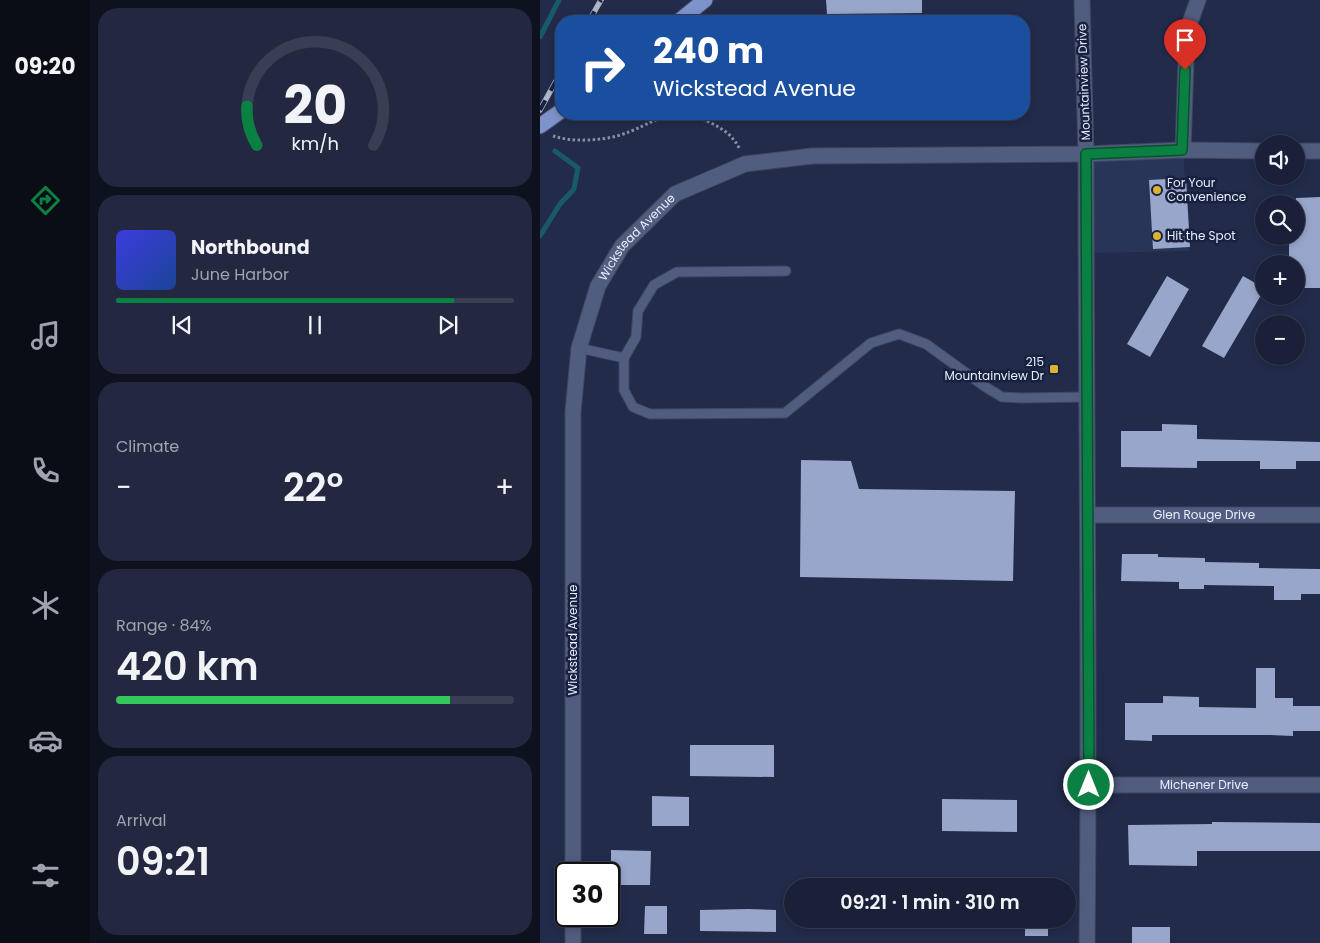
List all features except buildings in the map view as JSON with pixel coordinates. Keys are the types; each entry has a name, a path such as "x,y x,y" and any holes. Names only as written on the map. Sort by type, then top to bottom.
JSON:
{"main road":[{"path":"686,15 704,0"},
{"path":"545,130 555,118"}],"street":[{"name":"Mountainview Drive","path":"1082,0 1086,154 1086,397 1089,515 1087,943"},
{"path":"1182,150 1187,31 1198,0"},
{"name":"Wickstead Avenue","path":"573,862 573,412 578,348 598,286 622,246 675,194 746,164 812,156 1086,154 1182,150 1255,151"},
{"path":"1305,151 1320,151"},
{"name":"Glen Rouge Drive","path":"1089,515 1320,515"},
{"name":"Michener Drive","path":"1089,785 1320,785"},
{"path":"573,927 573,943"}],"lane":[{"path":"786,271 677,272 654,285 638,311 636,337 624,358 624,390 633,407 650,414 785,414 871,343 899,334 926,344 984,386 1002,396 1021,398 1086,397"},
{"path":"578,348 624,358"}],"path":[{"path":"545,130 577,140 598,139 617,136 653,120"},
{"path":"706,120 721,128 732,138 739,147 746,164"}],"shaded area":[{"path":"1183,150 1190,251 1086,253 1086,154"}],"waterway":[{"path":"540,37 559,0"},
{"path":"540,236 560,204 574,189 578,168 555,151"}],"railway":[{"path":"592,15 601,0"},
{"path":"540,110 555,83"}],"place":[{"name":"For Your Convenience","path":"1157,190"},
{"name":"Hit the Spot","path":"1157,236"},
{"name":"215 Mountainview Dr","path":"1054,369"}],"route":[{"path":"1089,785 1086,154 1182,150 1185,70"}]}
